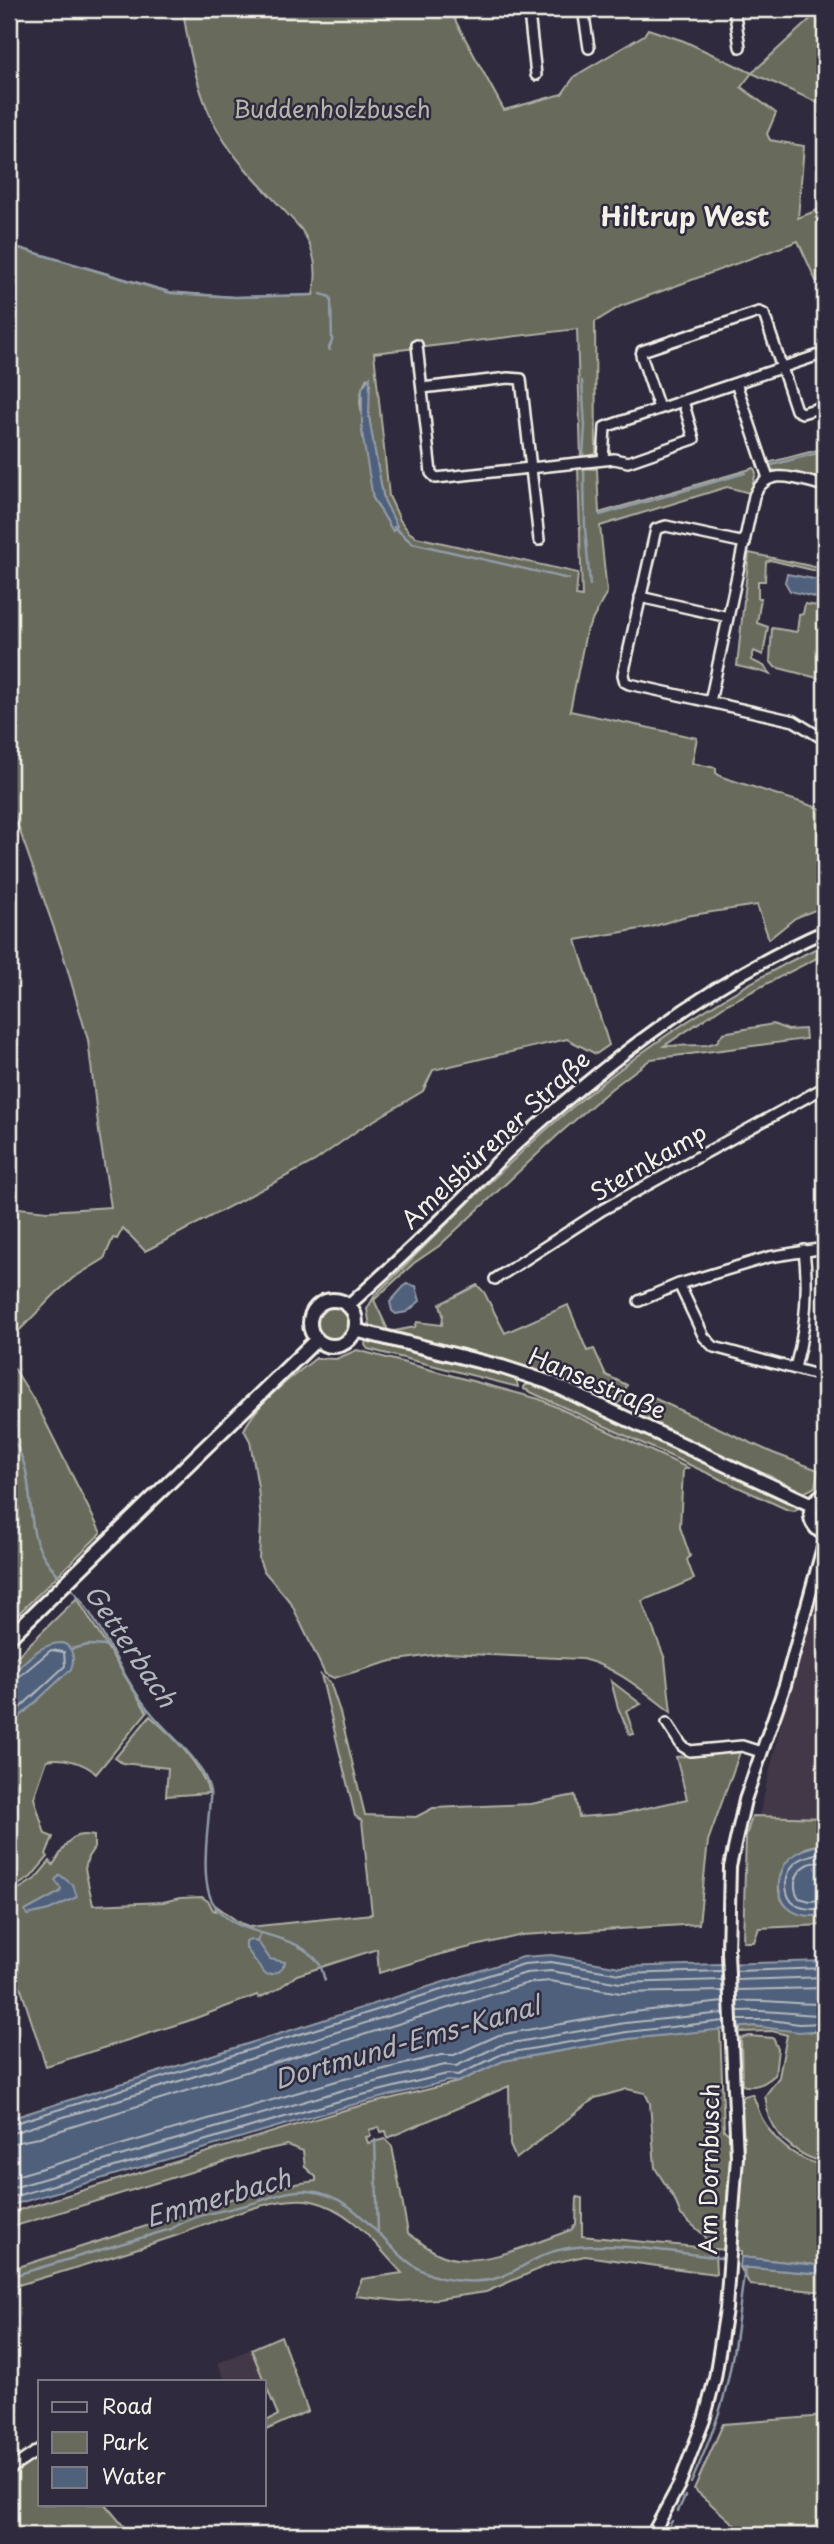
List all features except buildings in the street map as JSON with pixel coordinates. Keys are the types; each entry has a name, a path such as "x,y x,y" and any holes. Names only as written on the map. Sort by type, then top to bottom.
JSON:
{"main road":[{"path":"332,1301 348,1306 355,1318 355,1330 351,1338 338,1346 331,1346 317,1339 310,1324 317,1308 332,1301"},
{"name":"Hansestraße","path":"355,1330 502,1367 548,1382 812,1505"},
{"path":"9,1638 317,1339"},
{"path":"825,1494 812,1505 811,1521 817,1530 825,1534"}],"street":[{"path":"536,9 529,13 536,75"},
{"path":"583,9 589,48"},
{"path":"734,9 740,47"},
{"path":"659,408 641,355 642,351 759,312 764,314 799,413 825,406"},
{"path":"417,345 431,473 434,477 614,459 628,462 694,439 683,401"},
{"path":"603,460 606,427 825,354"},
{"path":"422,388 508,378 521,379 539,540"},
{"path":"736,383 768,478"},
{"path":"710,702 758,487 768,478 781,476 825,486"},
{"path":"745,543 666,526 658,527 623,675 625,682 794,721 825,740"},
{"path":"640,597 728,617"},
{"name":"Amelsbürener Straße","path":"348,1306 510,1150 612,1063 732,980 825,931"},
{"name":"Sternkamp","path":"495,1279 601,1210 825,1087"},
{"path":"639,1301 679,1284 745,1263 825,1248"},
{"path":"795,1368 807,1310 804,1250"},
{"path":"679,1284 708,1343 721,1350 825,1377"},
{"name":"Am Dornbusch","path":"653,2535 679,2485 704,2420 723,2339 737,2157 728,1952 730,1867 737,1831 785,1685 825,1541"},
{"path":"667,1723 685,1750 742,1746 761,1752"},
{"path":"9,2470 38,2450"}],"shaded area":[{"path":"825,1573 825,1818 759,1816 790,1687"},
{"path":"251,2349 264,2380 225,2380 218,2363"}],"green space":[{"name":"Buddenholzbusch","path":"183,9 449,9 504,110 562,94 575,76 644,35 648,29 684,41 752,73 741,87 776,113 767,134 770,140 804,146 798,218 825,207 825,280 816,281 798,241 621,306 595,322 596,454 581,459 577,329 374,353 389,496 409,532 416,537 578,573 576,596 582,597 578,468 597,469 599,513 754,468 756,473 750,493 727,487 600,526 607,592 586,632 570,711 697,738 692,763 716,768 716,773 722,777 825,810 825,906 795,918 769,939 757,905 686,916 652,927 576,940 609,1045 596,1054 567,1039 433,1070 423,1091 358,1130 315,1161 151,1248 145,1251 123,1228 117,1239 113,1238 104,1259 73,1278 9,1341 9,1207 48,1211 111,1207 88,1040 63,954 9,800 9,245 170,292 234,297 313,295 315,286 314,261 310,245 301,229 238,159 220,134 206,106 191,57","holes":["367,378 371,384 368,395 369,417 384,500 396,526 393,531 373,498 360,401"]},
{"path":"821,9 825,9 825,106 752,73"},
{"path":"825,448 825,482 772,470 767,463"},
{"path":"749,553 825,569 825,573 770,560 766,562 765,581 758,581 758,598 761,598 757,623 768,627 763,655 754,651 751,660 764,666 771,674 737,666"},
{"path":"805,604 825,607 825,680 775,667 770,661 772,628 797,632 799,615 803,614"},
{"path":"825,944 825,954 727,1004 664,1046 707,1045 717,1042 723,1033 773,1024 788,1030 805,1029 806,1039 651,1059 559,1134 439,1246 414,1263 374,1300 388,1330 394,1331 415,1327 417,1322 442,1325 440,1304 477,1285 484,1292 505,1333 568,1305 587,1351 594,1349 606,1375 627,1385 621,1401 613,1406 370,1326 367,1309 375,1295 503,1170 579,1102 645,1050 714,1004"},
{"path":"333,1307 345,1312 350,1324 345,1336 333,1341 321,1336 316,1324 321,1312"},
{"path":"366,1340 516,1377 518,1387 368,1349"},
{"path":"357,1350 539,1399 688,1468 683,1470 680,1527 690,1556 687,1560 694,1579 642,1601 665,1659 671,1712 618,1674 582,1659 446,1653 392,1661 334,1678 325,1674 291,1603 263,1570 259,1559 261,1522 258,1487 250,1441 244,1430 266,1400 316,1358 336,1359"},
{"path":"9,1360 37,1405 101,1533 9,1623"},
{"path":"532,1383 789,1500 798,1508 795,1511 788,1510 524,1389 524,1386"},
{"path":"645,1394 773,1453 818,1470 815,1487 804,1493 794,1490 638,1417 635,1408"},
{"path":"77,1598 147,1712 96,1774 73,1761 47,1760 34,1798 45,1834 53,1837 46,1854 48,1857 31,1877 9,1891 9,1664"},
{"path":"321,1675 330,1682 340,1712 365,1815 416,1817 433,1808 531,1804 575,1795 579,1817 620,1814 687,1799 676,1757 740,1752 708,1841 699,1924 522,1935 441,1954 379,1973 377,1949 297,1975 278,1989 259,1998 257,1995 188,2021 46,2066 9,1952 9,1895 35,1879 50,1861 53,1865 73,1838 94,1836 94,1848 85,1869 93,1905 163,1902 202,1897 209,1902 213,1910 216,1911 215,1905 249,1927 372,1914 362,1821 355,1816"},
{"path":"611,1681 641,1704 626,1711 634,1734 630,1735 618,1708"},
{"path":"150,1716 177,1741 193,1761 209,1793 166,1796 168,1768 122,1763 115,1758"},
{"path":"752,1816 825,1818 825,1843 804,1849 791,1859 779,1883 785,1904 794,1911 807,1915 825,1915 825,1925 759,1928 754,1942 743,1942 746,1836"},
{"path":"740,2027 825,2033 825,2162 800,2153 778,2134 773,2126 768,2116 765,2096 779,2077 787,2035 772,2031 740,2032"},
{"path":"720,2029 724,2130 744,2147 742,2100 744,2096 752,2094 763,2120 782,2144 806,2160 825,2166 825,2266 741,2257 741,2251 715,2249 716,2274 585,2256 553,2263 486,2292 400,2301 356,2296 362,2279 402,2273 362,2230 340,2212 312,2201 298,2200 281,2201 245,2210 157,2242 9,2288 9,2270 237,2197 316,2181 316,2177 305,2167 303,2151 287,2145 256,2152 9,2228 9,2213 348,2109 458,2082 503,2061 628,2039","holes":["509,2086 510,2145 516,2159 595,2098 627,2089 645,2093 650,2103 655,2168 674,2198 681,2215 705,2236 707,2248 582,2236 582,2198 577,2197 576,2224 571,2230 505,2253 470,2260 454,2259 439,2254 408,2233 392,2146 385,2139 368,2143 366,2137 371,2136 369,2130 379,2127 381,2132 386,2131 388,2138"]},
{"path":"741,2038 773,2038 778,2049 775,2075 755,2086 742,2085"},
{"path":"740,2267 825,2274 825,2292 750,2285"},
{"path":"281,2336 308,2411 266,2430 266,2421 278,2415 266,2380 251,2349"},
{"path":"825,2416 825,2534 746,2535 694,2489 723,2424"},
{"path":"38,2454 38,2506 107,2506 131,2535 9,2535 9,2474"}],"water":[{"path":"370,377 369,417 384,500 397,526 393,531 373,498 362,432 362,388"},
{"path":"787,574 825,581 825,600 790,591 785,582"},
{"path":"406,1284 416,1286 420,1301 407,1312 396,1314 392,1311 390,1302"},
{"path":"62,1643 69,1647 72,1653 71,1669 11,1725 9,1677 39,1650"},
{"path":"825,1843 825,1915 800,1914 787,1907 783,1901 779,1883 781,1873 785,1863 794,1855"},
{"path":"60,1875 73,1885 77,1897 49,1910 27,1915 25,1911 60,1892 55,1880"},
{"path":"250,1939 259,1943 270,1959 285,1962 280,1970 265,1974 246,1948 246,1941"},
{"name":"Dortmund-Ems-Kanal","path":"551,1955 620,1967 825,1961 825,2030 799,2032 754,2026 628,2039 503,2061 458,2082 448,2081 348,2106 9,2206 9,2119 523,1957"},
{"path":"741,2257 825,2266 825,2274 740,2267"}],"waterway":[{"path":"9,14 19,9"},
{"path":"9,245 171,293 235,297 311,295"},
{"path":"321,294 331,300 330,350"},
{"path":"582,381 585,426 583,457"},
{"path":"772,465 825,451"},
{"path":"584,470 590,585"},
{"path":"600,515 745,473"},
{"path":"394,527 412,543 569,579"},
{"name":"Getterbach","path":"9,1435 17,1446 26,1470 38,1546 62,1579"},
{"name":"Getterbach","path":"69,1586 92,1616 141,1700 194,1759 206,1780 210,1791 206,1870 212,1901 222,1914 234,1923 281,1939 310,1953 320,1965 325,1980"},
{"path":"71,1649 88,1645 108,1646"},
{"path":"257,1941 261,1933"},
{"name":"Getterbach","path":"375,2140 378,2231"},
{"name":"Emmerbach","path":"9,2277 171,2229 198,2217 300,2191 330,2196 349,2206 412,2264 430,2275 453,2280 495,2279 547,2254 581,2247 644,2248 727,2259"},
{"path":"691,2483 724,2396 734,2348 745,2267"},
{"path":"678,2511 685,2496"},
{"path":"664,2535 672,2521"}],"district":[{"name":"Hiltrup West","path":"685,217"}]}
